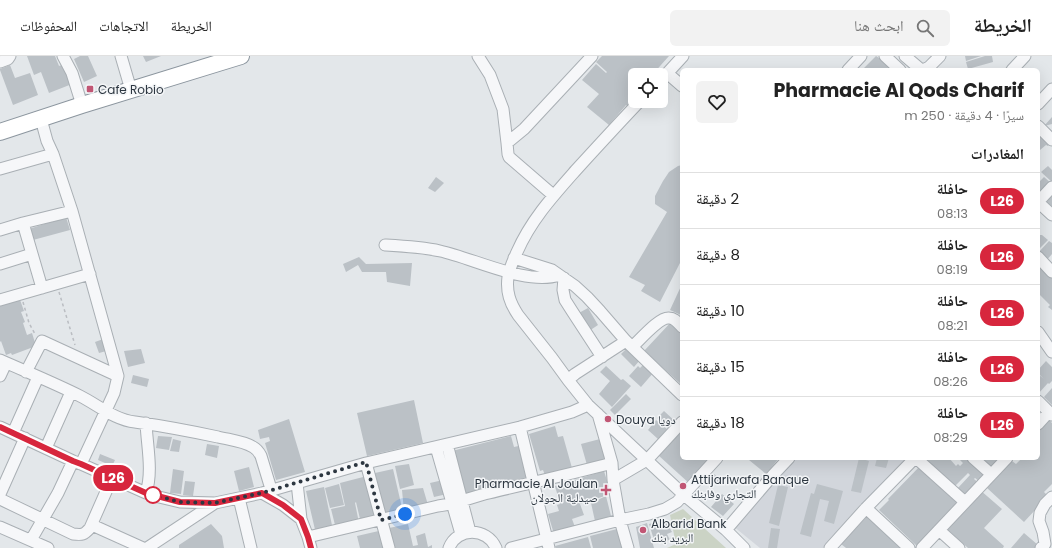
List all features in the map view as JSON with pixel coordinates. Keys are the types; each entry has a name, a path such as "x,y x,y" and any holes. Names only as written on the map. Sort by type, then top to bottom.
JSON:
{"highway":[{"path":"0,132 234,57"}],"street":[{"path":"0,62 8,59 10,56"},
{"path":"63,56 72,73 82,105"},
{"path":"121,56 131,90"},
{"path":"478,56 490,76 503,109 509,157 553,195"},
{"path":"507,143 524,129 592,56"},
{"path":"668,72 683,56"},
{"path":"850,68 861,56"},
{"path":"885,56 898,68"},
{"path":"905,56 918,68"},
{"path":"927,68 940,56"},
{"path":"1014,68 1025,56"},
{"path":"668,78 680,85"},
{"path":"1040,102 1052,89"},
{"path":"633,108 553,195 531,225 514,258 509,273 508,295 513,307 588,405 684,495 726,530 744,548"},
{"path":"31,540 77,463 106,410 114,394 118,376 72,211 53,154 47,141 41,118"},
{"path":"1040,128 1052,140"},
{"path":"0,169 53,154"},
{"path":"1040,200 1052,187"},
{"path":"1040,204 1052,215"},
{"path":"0,230 72,211"},
{"path":"23,223 42,288"},
{"path":"385,245 416,247 440,251 509,273 539,277 562,276"},
{"path":"0,264 32,254"},
{"path":"514,258 548,268 562,276 587,297 629,344 680,394"},
{"path":"1040,259 1052,272"},
{"path":"0,300 90,274"},
{"path":"562,276 563,290 566,300 602,357"},
{"path":"568,380 602,357 629,344 665,318 674,319 680,325"},
{"path":"1040,335 1052,352"},
{"path":"26,372 42,341 118,376"},
{"path":"0,376 3,361 71,392 118,418 239,442 254,447 261,456 266,491 301,519"},
{"path":"13,433 38,377"},
{"path":"46,448 71,392"},
{"path":"1040,403 1050,414 1040,422"},
{"path":"0,427 146,493 180,502 215,503 297,483 366,462 520,427 572,412 588,405"},
{"path":"597,413 612,463 613,480 620,520 628,548"},
{"path":"146,423 149,473 146,493"},
{"path":"613,480 647,460 680,424"},
{"path":"520,427 548,544"},
{"path":"0,494 25,438"},
{"path":"607,448 625,439"},
{"path":"447,444 457,502 465,533"},
{"path":"436,447 457,502"},
{"path":"512,548 548,544 620,520 665,509 677,502 716,460"},
{"path":"726,530 787,460"},
{"path":"836,546 866,508 914,460"},
{"path":"918,460 965,502"},
{"path":"976,460 991,474"},
{"path":"922,548 1005,460"},
{"path":"366,462 389,548"},
{"path":"297,483 301,519 310,545 381,520 612,463"},
{"path":"0,499 73,534 81,535 86,533 92,524 112,478"},
{"path":"1041,548 1045,544 1043,532 1039,522 1040,513 1045,504 1052,497"},
{"path":"239,498 251,548"},
{"path":"147,548 215,503"},
{"path":"866,508 909,548"},
{"path":"92,524 143,548"},
{"path":"0,527 48,548"},
{"path":"939,530 959,548"},
{"path":"449,548 450,544 455,539 465,533 479,532 488,536 496,548"}],"path":[{"path":"56,284 75,344 75,355"},
{"path":"20,294 29,323 42,341"}],"shaded area":[{"path":"793,460 907,460 823,548 760,548 733,526"},
{"path":"683,509 726,548 667,548 676,544 670,515"}],"building":[{"path":"27,56 55,56 59,66 65,64 72,84 49,93 41,72 34,75"},
{"path":"80,56 88,56 97,76 84,82 74,59"},
{"path":"143,56 161,56 146,62"},
{"path":"602,56 669,56 658,68 628,68 628,106 626,105 609,125 587,107 599,94 582,80 596,64 606,73 607,72 596,62"},
{"path":"876,56 890,65 888,68 864,68"},
{"path":"965,56 981,56 966,61"},
{"path":"985,56 992,56 993,62 968,68 966,62"},
{"path":"10,65 15,78 30,73 38,95 13,105 0,70"},
{"path":"1052,117 1052,124 1044,126"},
{"path":"1040,131 1051,142 1048,146 1046,145 1040,150"},
{"path":"680,166 680,263 660,302 641,291 645,285 629,277 667,212 655,204 655,196 669,172"},
{"path":"1048,166 1052,170 1052,182 1041,172"},
{"path":"436,177 444,183 435,192 428,188"},
{"path":"1044,177 1052,184 1040,196 1040,181"},
{"path":"1052,196 1052,207 1046,202"},
{"path":"66,217 70,230 33,240 29,229"},
{"path":"1040,235 1048,240 1040,248"},
{"path":"1049,241 1052,243 1052,254 1045,262 1040,256 1040,251"},
{"path":"359,257 366,264 412,263 410,286 387,282 386,272 362,272 358,265 346,272 343,264"},
{"path":"1040,265 1052,276 1052,310 1048,307 1050,305 1040,295"},
{"path":"680,288 680,315 670,310"},
{"path":"19,297 24,311 21,312 25,322 23,323 27,335 32,333 36,346 12,355 11,353 6,355 1,341 0,342 0,304"},
{"path":"588,308 598,325 589,331 577,314"},
{"path":"672,321 680,328 680,383 644,351"},
{"path":"106,338 110,350 99,353 95,342"},
{"path":"627,348 640,360 634,367 621,354"},
{"path":"141,349 145,363 128,367 124,351"},
{"path":"1046,361 1052,367 1052,381 1040,392 1040,376 1044,379 1040,375 1040,368"},
{"path":"644,364 654,372 641,387 629,376 638,366 640,368"},
{"path":"606,366 621,380 623,379 631,386 612,407 599,394 610,381 600,372"},
{"path":"133,375 149,379 147,387 131,383"},
{"path":"1052,388 1052,405 1044,397"},
{"path":"626,394 631,399 615,415 610,410"},
{"path":"414,400 423,443 367,456 357,413"},
{"path":"664,411 677,423 670,430 657,418"},
{"path":"289,419 305,472 276,480 265,443 270,441 269,437 260,439 258,430"},
{"path":"656,420 667,429 658,439 648,430"},
{"path":"1049,420 1052,423 1052,484 1044,492 1048,496 1024,522 987,488 1012,461 1016,464 1020,460 1040,460 1040,430"},
{"path":"555,426 558,437 563,436 572,468 546,478 543,470 540,471 529,434"},
{"path":"680,431 680,460 712,460 690,484 658,455"},
{"path":"158,436 172,437 169,450 156,448"},
{"path":"511,436 514,447 523,445 532,481 464,499 452,451"},
{"path":"173,439 181,441 179,452 170,451"},
{"path":"600,439 606,461 587,465 581,444"},
{"path":"207,444 219,446 217,458 205,455"},
{"path":"100,454 115,460 112,466 98,460"},
{"path":"749,460 777,460 766,474"},
{"path":"859,460 869,461 861,493 851,491"},
{"path":"876,460 888,460 886,468 875,466"},
{"path":"951,460 956,466 958,464 960,466 963,463 960,460 972,460 988,474 980,482 975,478 974,479 981,485 967,499 957,489 970,475 968,473 954,487 927,461"},
{"path":"979,460 999,460 991,471"},
{"path":"409,464 414,485 400,489 395,466"},
{"path":"921,465 962,503 919,548 879,510"},
{"path":"249,467 254,487 239,491 234,471"},
{"path":"173,469 184,471 181,494 170,493"},
{"path":"393,469 403,512 385,516 375,473"},
{"path":"604,471 611,494 580,504 584,515 572,519 575,527 554,534 548,514 559,511 557,505 560,504 555,486"},
{"path":"714,474 721,480 718,484 710,478"},
{"path":"367,476 378,519 361,523 356,502 359,523 336,529 331,509 345,506 340,483"},
{"path":"443,480 447,494 434,497 430,483"},
{"path":"185,481 195,482 193,496 183,495"},
{"path":"339,484 344,505 330,508 325,488"},
{"path":"817,484 843,491 834,524 824,521 829,501 820,499 811,537 800,534 811,493 814,494"},
{"path":"778,485 788,487 779,526 769,523"},
{"path":"324,487 333,530 316,534 306,491"},
{"path":"423,488 428,505 404,511 402,490"},
{"path":"980,490 1002,509 984,528 1004,546 1003,548 968,548 946,528"},
{"path":"722,494 734,504 723,516 711,507"},
{"path":"606,496 611,516 595,521 591,503"},
{"path":"867,516 901,548 846,548 841,544"},
{"path":"665,520 672,532 667,534 670,540 655,543 649,524"},
{"path":"647,523 654,548 640,548 636,527"},
{"path":"211,524 222,536 224,548 179,548 179,545"},
{"path":"408,524 413,546 418,545 416,536 425,533 428,547 432,545 432,548 393,548 389,528"},
{"path":"771,528 780,529 777,548 768,548"},
{"path":"617,529 621,541 627,548 593,548 590,536"},
{"path":"383,530 388,548 360,548 357,536"},
{"path":"1024,533 1038,545 1036,548 1011,548"},
{"path":"588,537 591,548 556,548 555,546"}],"bus line":[{"name":"L26","path":"0,427 73,461 146,493 159,497 180,502 215,503 262,493 283,505 301,519 311,548"}],"place":[{"name":"Cafe Robio","path":"90,89"},
{"name":"Douya دويا","path":"608,419"},
{"name":"Attijariwafa Banque التجاري وفابنك","path":"683,486"},
{"name":"Pharmacie Al Joulan صيدلية الجولان","path":"606,490"},
{"name":"Albarid Bank البريد بنك","path":"643,530"}],"route":[{"path":"153,495 180,502 215,503 262,493 271,489 297,483 366,462 381,520 405,514"}]}
